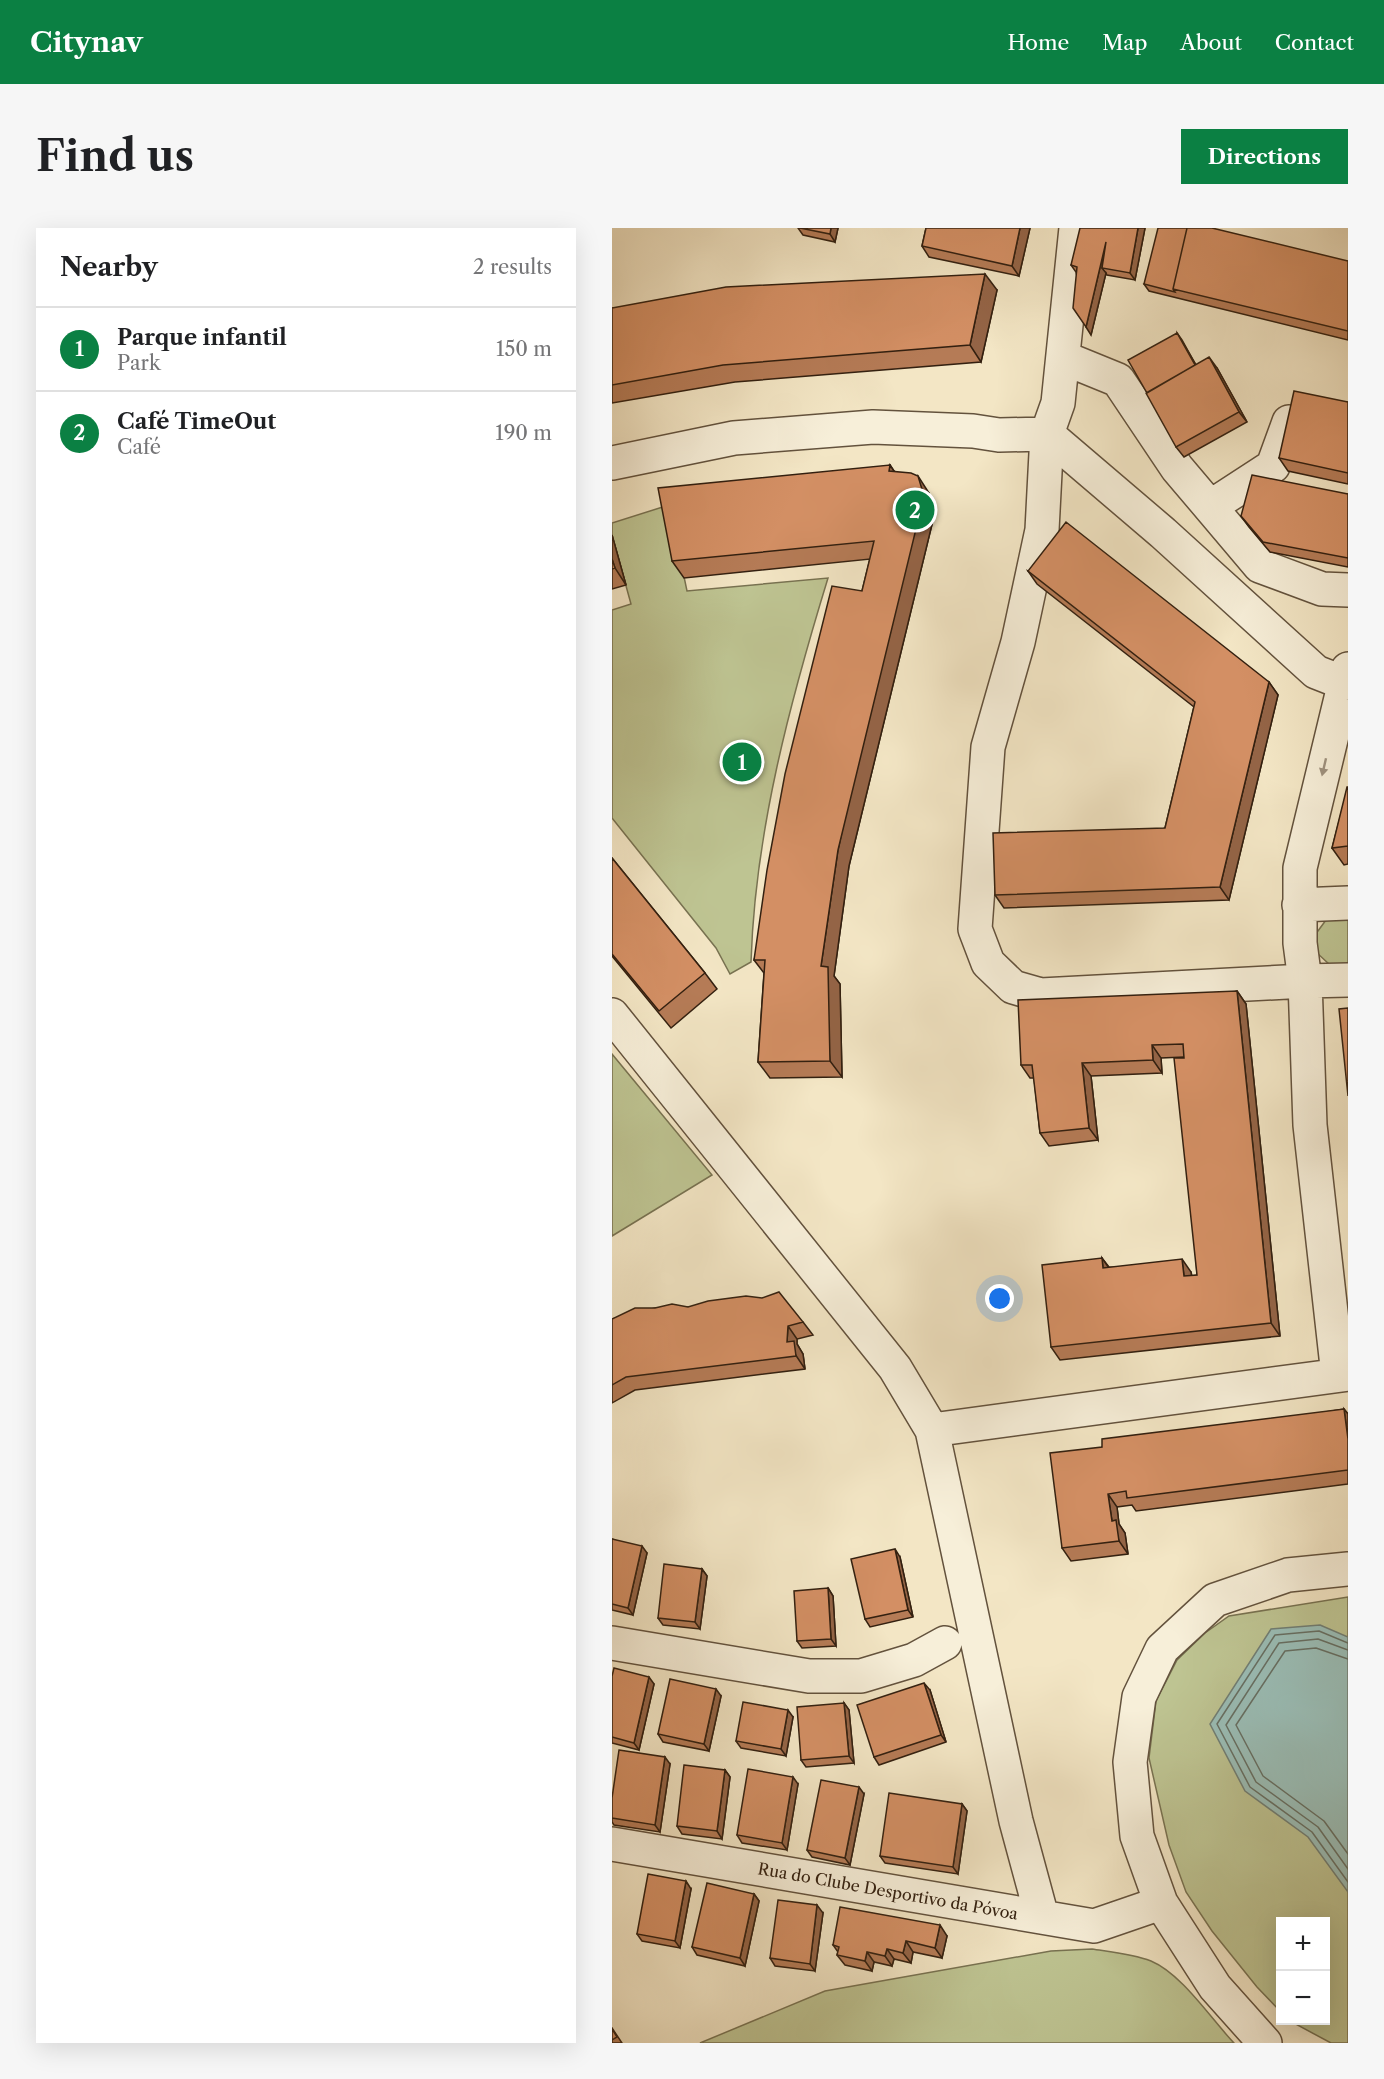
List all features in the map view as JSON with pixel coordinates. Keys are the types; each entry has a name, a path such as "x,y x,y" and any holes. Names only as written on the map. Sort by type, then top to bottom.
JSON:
{"street":[{"path":"1076,228 1058,403 1047,434 1042,530 1018,642 988,747 975,929 988,963 1013,987 1041,995 1348,980"},
{"path":"1064,358 1118,380 1178,468 1260,566 1322,589 1348,590"},
{"path":"1210,507 1273,466 1289,422"},
{"path":"612,463 734,438 873,427 973,431 999,435 1047,434 1163,533 1316,672 1346,676 1300,868 1299,904 1300,943 1305,981 1310,1125 1343,1375 932,1430"},
{"path":"1299,904 1348,903"},
{"path":"612,1016 895,1368 932,1430 1016,1821 1042,1917"},
{"path":"1264,2043 1215,1987 1161,1904 1137,1836 1130,1762 1139,1696 1162,1649 1215,1600 1288,1575 1348,1569"},
{"path":"612,1643 809,1677 861,1676 915,1660 945,1643"},
{"name":"Rua do Clube Desportivo da Póvoa","path":"612,1844 1095,1926 1161,1904"}],"green space":[{"path":"669,505 687,591 828,578 800,672 767,816 759,865 751,962 730,974 716,948 612,818 612,610 631,604 612,535 612,523"},
{"path":"1348,916 1348,966 1329,964 1317,953 1315,935 1326,920"},
{"path":"612,1054 712,1175 612,1236"},
{"path":"1348,1597 1348,2043 1331,2043 1297,2025 1330,2025 1330,1917 1276,1917 1276,2007 1212,1931 1186,1892 1169,1845 1149,1758 1156,1701 1177,1660 1205,1633 1229,1616"},
{"path":"1092,1949 1137,1957 1163,1967 1185,1986 1234,2043 700,2043 825,1991 1051,1951"}],"water":[{"path":"1320,1625 1348,1637 1348,1892 1308,1837 1245,1791 1210,1724 1271,1629"}],"building":[{"path":"800,228 831,228 830,234"},
{"path":"926,228 1020,228 1012,266 922,246"},
{"path":"1080,228 1138,228 1130,273 1102,268 1106,242 1086,327 1073,308 1077,267 1071,265"},
{"path":"1158,228 1187,228 1173,289 1175,292 1144,284"},
{"path":"1187,228 1212,228 1348,261 1348,331 1173,289"},
{"path":"985,274 970,345 723,365 612,385 612,308 726,287"},
{"path":"1177,333 1195,365 1147,393 1128,360"},
{"path":"1209,357 1239,412 1176,447 1146,393"},
{"path":"1294,391 1348,402 1348,473 1279,458"},
{"path":"890,465 889,471 918,476 924,496 838,850 821,966 828,967 830,1061 758,1062 765,960 754,960 767,870 785,774 832,586 862,591 874,541 672,561 658,488"},
{"path":"1252,475 1348,494 1348,558 1263,542 1241,516"},
{"path":"1066,522 1269,682 1220,887 995,895 993,833 1165,828 1195,702 1028,571"},
{"path":"1347,787 1348,846 1332,848"},
{"path":"612,858 705,973 659,1011 612,954"},
{"path":"1237,991 1271,1323 1051,1347 1042,1265 1102,1258 1103,1268 1182,1259 1184,1276 1197,1275 1174,1058 1184,1058 1183,1044 1152,1045 1153,1060 1082,1063 1089,1128 1040,1133 1032,1065 1021,1065 1018,1000"},
{"path":"1348,1008 1348,1096 1339,1009"},
{"path":"779,1292 803,1322 788,1326 787,1342 794,1341 796,1356 626,1377 612,1385 612,1319 635,1308 655,1308 672,1304 688,1307 708,1301 746,1296 762,1298"},
{"path":"1344,1409 1348,1439 1348,1470 1127,1498 1126,1491 1108,1494 1112,1521 1116,1520 1119,1541 1062,1548 1050,1453 1102,1447 1102,1439"},
{"path":"612,1539 642,1546 628,1608 612,1604"},
{"path":"895,1549 908,1610 865,1619 851,1559"},
{"path":"664,1564 702,1569 695,1622 658,1618"},
{"path":"828,1588 831,1639 797,1641 794,1591"},
{"path":"614,1668 649,1677 634,1743 612,1737"},
{"path":"670,1679 716,1689 704,1744 658,1734"},
{"path":"924,1683 941,1735 874,1757 857,1705"},
{"path":"743,1702 788,1710 781,1749 736,1741"},
{"path":"844,1703 849,1756 801,1760 797,1707"},
{"path":"619,1750 665,1757 655,1825 612,1818 612,1798"},
{"path":"684,1765 725,1770 717,1831 677,1826"},
{"path":"748,1769 793,1777 782,1843 737,1835"},
{"path":"821,1780 859,1787 845,1858 807,1850"},
{"path":"889,1793 962,1804 953,1867 880,1856"},
{"path":"648,1874 686,1881 675,1941 637,1934"},
{"path":"707,1883 754,1894 740,1958 692,1947"},
{"path":"778,1900 817,1905 810,1964 770,1958"},
{"path":"840,1907 940,1925 935,1948 906,1941 903,1953 887,1949 885,1956 867,1952 865,1961 837,1955 839,1947 833,1945"},
{"path":"612,2029 617,2037 612,2040"}],"place":[{"name":"Café TimeOut","path":"915,510"},
{"name":"Parque infantil","path":"742,762"}]}
